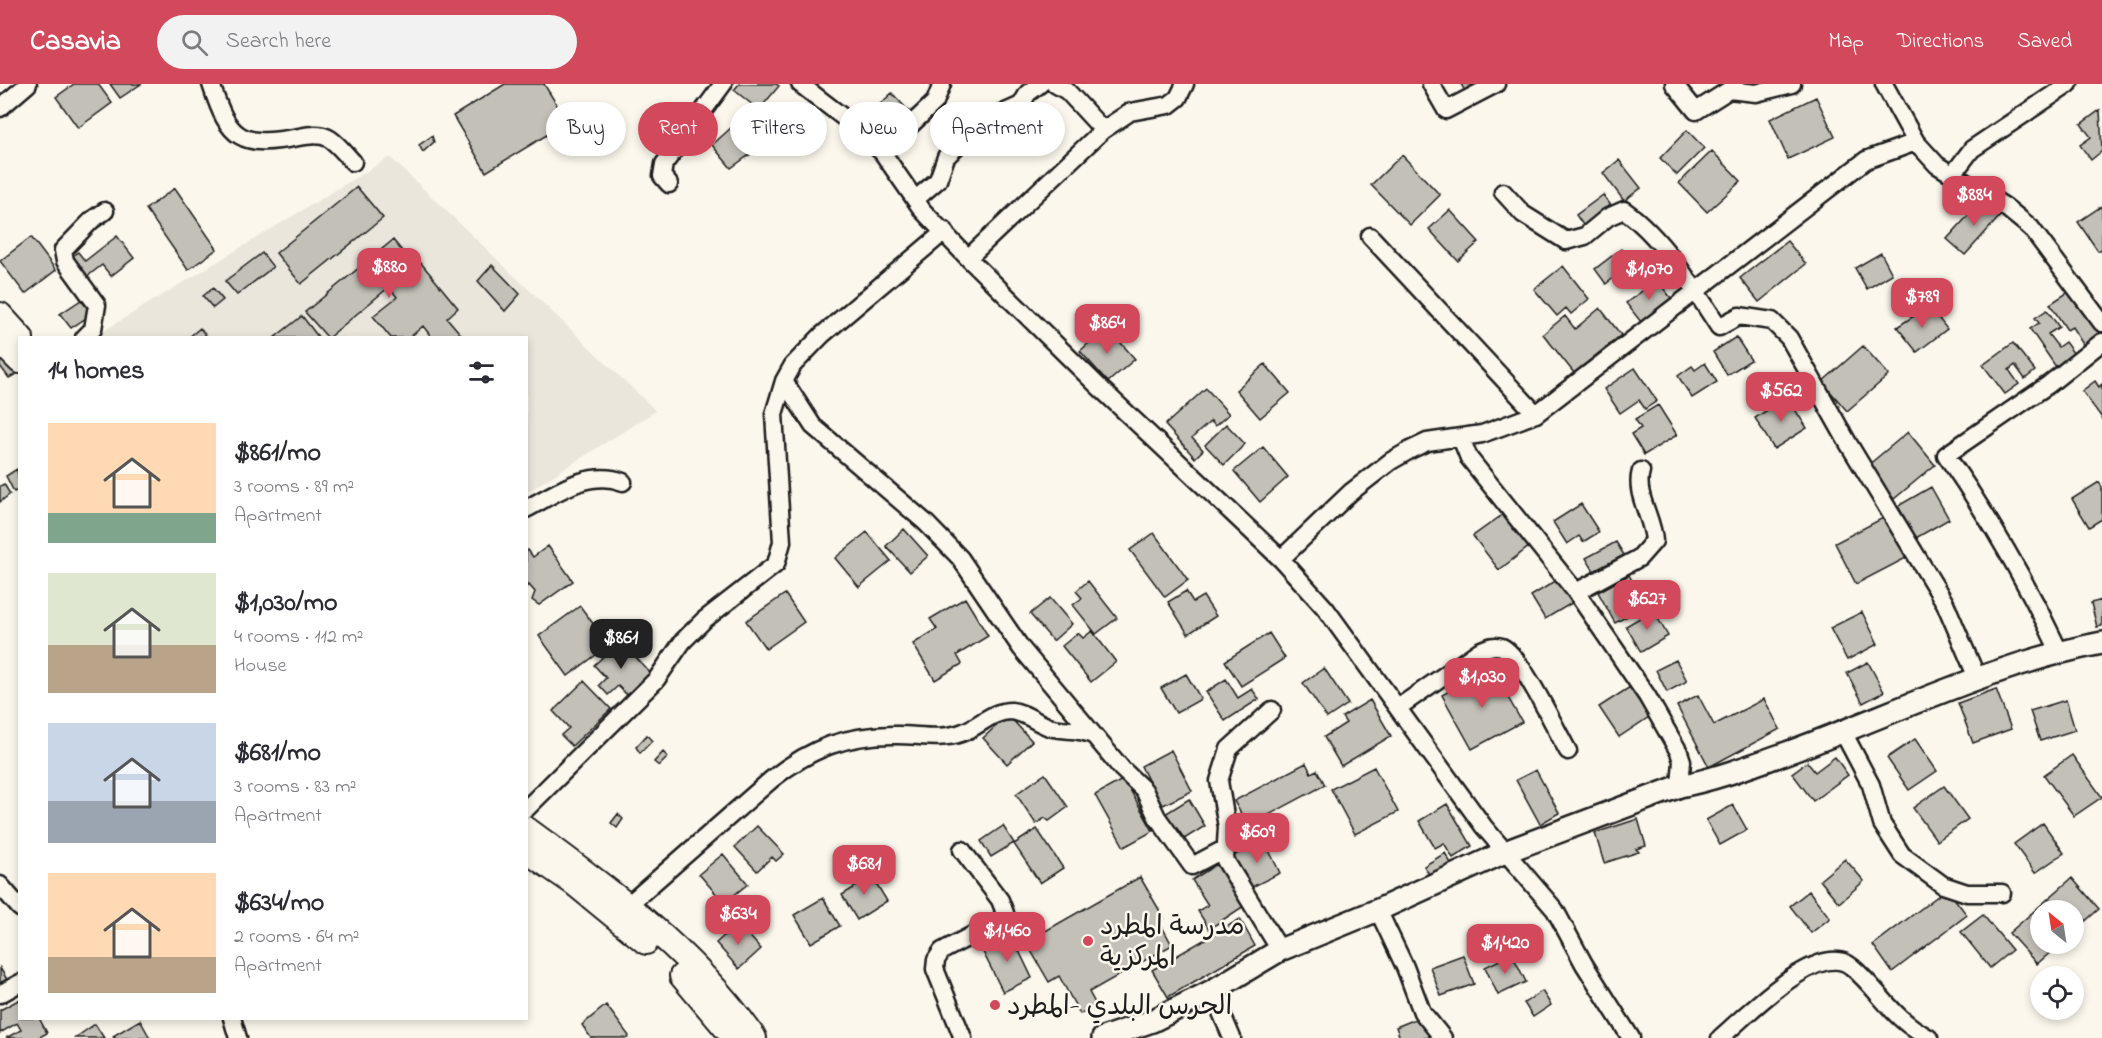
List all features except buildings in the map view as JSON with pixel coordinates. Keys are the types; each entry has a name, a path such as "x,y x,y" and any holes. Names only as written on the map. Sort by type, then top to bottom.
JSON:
{"main road":[{"path":"0,315 19,336"},
{"path":"0,340 18,359"},
{"path":"528,830 628,905 718,990 754,1038"},
{"path":"528,851 574,883 651,947 689,983 734,1038"}],"street":[{"path":"0,108 28,84"},
{"path":"211,84 225,119 244,140 261,142 320,135 330,138 353,162"},
{"path":"669,184 663,176 664,164 723,84"},
{"path":"800,84 839,114"},
{"path":"918,118 935,102 942,84"},
{"path":"917,198 938,180 946,157 955,147 993,117 1021,105 1028,93 1040,84"},
{"path":"1055,84 1066,91 1103,129"},
{"path":"968,258 1103,129 1131,112 1169,105 1178,98 1185,84"},
{"path":"1431,84 1446,110 1496,84"},
{"path":"1674,84 1696,111 1729,90 1756,93 1792,84"},
{"path":"1884,84 1916,142 1937,165 2004,206 2031,228 2102,323"},
{"path":"1953,174 1972,149 2069,84"},
{"path":"1281,559 1351,492 1391,461 1427,442 1461,438 1506,427 1536,414 1866,160 1916,142"},
{"path":"884,156 917,198 923,211 945,231 968,258 1097,385 1281,559 1325,608 1484,827 1555,910 1584,964 1631,1038"},
{"path":"1503,192 1523,214 1566,241 1585,236 1608,217 1624,210 1640,221 1696,291 1719,327 1739,316 1772,321 1788,338 1848,443 1945,603 1978,680"},
{"path":"86,336 93,329 97,304 65,261 63,250 73,237 105,211"},
{"path":"528,807 656,680 683,641 697,627 776,564 782,542 774,414 784,381 793,365 822,335 945,231"},
{"path":"1370,236 1536,414"},
{"path":"2059,651 2038,605 1968,488 1946,456 2048,385 2102,342"},
{"path":"784,381 813,426 925,522 960,558 1021,648 1122,769 1144,790 1157,817 1191,866 1224,849"},
{"path":"1461,438 1469,458 1576,592 1647,696 1679,752 1682,761 1680,786"},
{"path":"1576,592 1639,558 1653,541 1653,528 1639,487 1641,471"},
{"path":"528,508 562,489 589,479 607,476 623,482"},
{"path":"1103,1038 1152,1021 1212,991 1280,950 1378,910 1505,852 1680,786 1710,780 1843,732 2059,651 2102,643"},
{"path":"1399,707 1479,651 1491,646 1500,646 1509,651 1523,669 1568,751"},
{"path":"1272,710 1230,749 1219,781 1227,827 1225,860 1280,950"},
{"path":"628,905 772,779 788,767 838,740 896,735 933,737 947,735 963,732 984,719 1012,711 1051,728 1077,729 1094,735"},
{"path":"1843,732 1872,785 1882,824 1902,855 1943,885 1967,893 2002,893"},
{"path":"962,850 1000,900 1005,913 999,921 942,951 936,960 935,969 963,1038"},
{"path":"0,885 18,906"},
{"path":"1378,910 1401,956 1422,1012 1443,1038"},
{"path":"1720,1038 1796,974 1818,962 1838,959 1853,967 1898,1018 1929,1038"},
{"path":"0,994 18,984"},
{"path":"1212,991 1232,1038"},
{"path":"233,1020 238,1038"}],"shaded area":[{"path":"390,157 656,411 528,491 528,336 103,336 100,333"}],"place":[{"name":"مدرسة المطرد المركزية","path":"1088,941"},
{"name":"الحرس البلدي -المطرد","path":"995,1005"}]}
